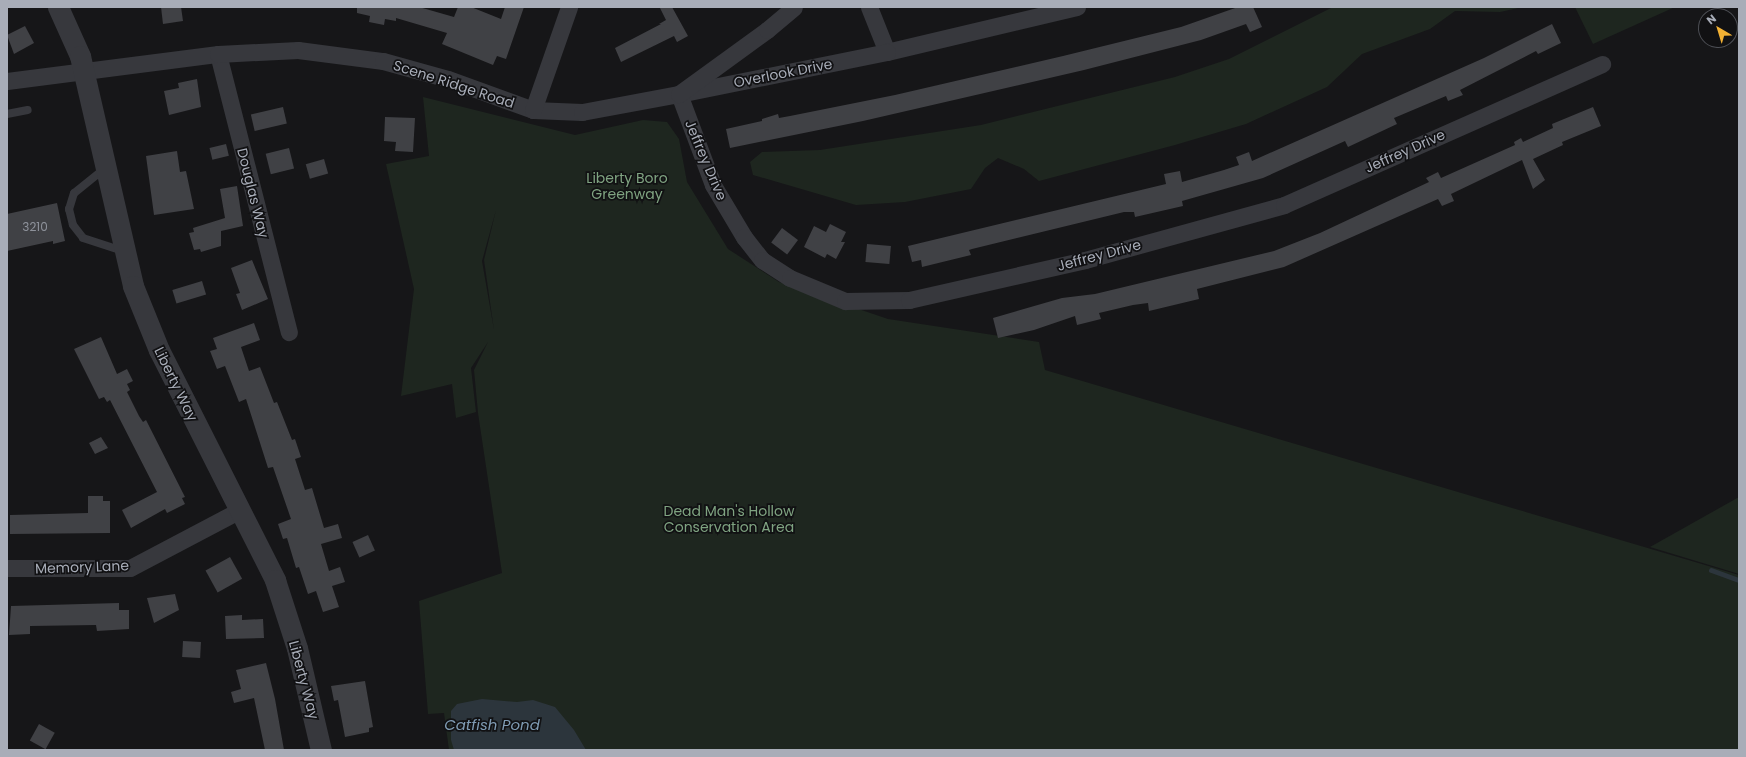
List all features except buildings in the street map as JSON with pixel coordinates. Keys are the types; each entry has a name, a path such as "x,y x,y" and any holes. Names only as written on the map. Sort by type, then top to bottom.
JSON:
{"street":[{"name":"Liberty Way","path":"58,7 84,71 133,286 159,350 275,580 297,648 321,750"},
{"path":"533,110 569,7"},
{"name":"Scene Ridge Road","path":"7,81 218,54 298,50 383,61 448,79 533,110 582,112 679,94 767,30 794,7"},
{"path":"869,7 886,52"},
{"name":"Overlook Drive","path":"679,94 886,52 1077,7"},
{"name":"Douglas Way","path":"218,54 289,332"},
{"name":"Jeffrey Drive","path":"679,94 713,185 744,237 762,260 790,278 845,300 909,300 1085,260 1284,205 1602,64"},
{"name":"Memory Lane","path":"7,568 130,568 240,510"}],"lane":[{"path":"7,114 28,110"},
{"path":"106,167 74,193 69,209 73,225 83,238 124,251"}],"green space":[{"path":"1333,7 1523,7 1500,12 1455,11 1430,29 1362,54 1327,87 1246,124 1175,145 1039,181 1024,169 998,158 985,168 971,189 905,202 856,205 753,175 750,162 762,152 820,150 981,125 1175,77 1229,59"},
{"path":"1575,7 1675,7 1593,44"},
{"name":"Dead Man's Hollow Conservation Area","path":"423,97 575,135 643,120 667,122 679,139 687,182 728,249 779,282 888,319 1039,342 1045,370 1739,575 1739,750 449,750 444,713 428,714 419,601 502,573 478,413 474,370 488,342 471,368 476,412 456,418 452,384 401,396 414,289 386,164 429,156","holes":["496,210 484,260 494,330 482,261"]},
{"path":"1739,497 1739,574 1650,547"}],"water":[{"name":"Catfish Pond","path":"482,699 517,702 533,700 555,707 574,730 586,750 454,750 451,740 451,711 457,704"}],"waterway":[{"path":"1711,570 1739,580"}],"park label":[{"name":"Liberty Boro Greenway","path":"627,186"}]}
